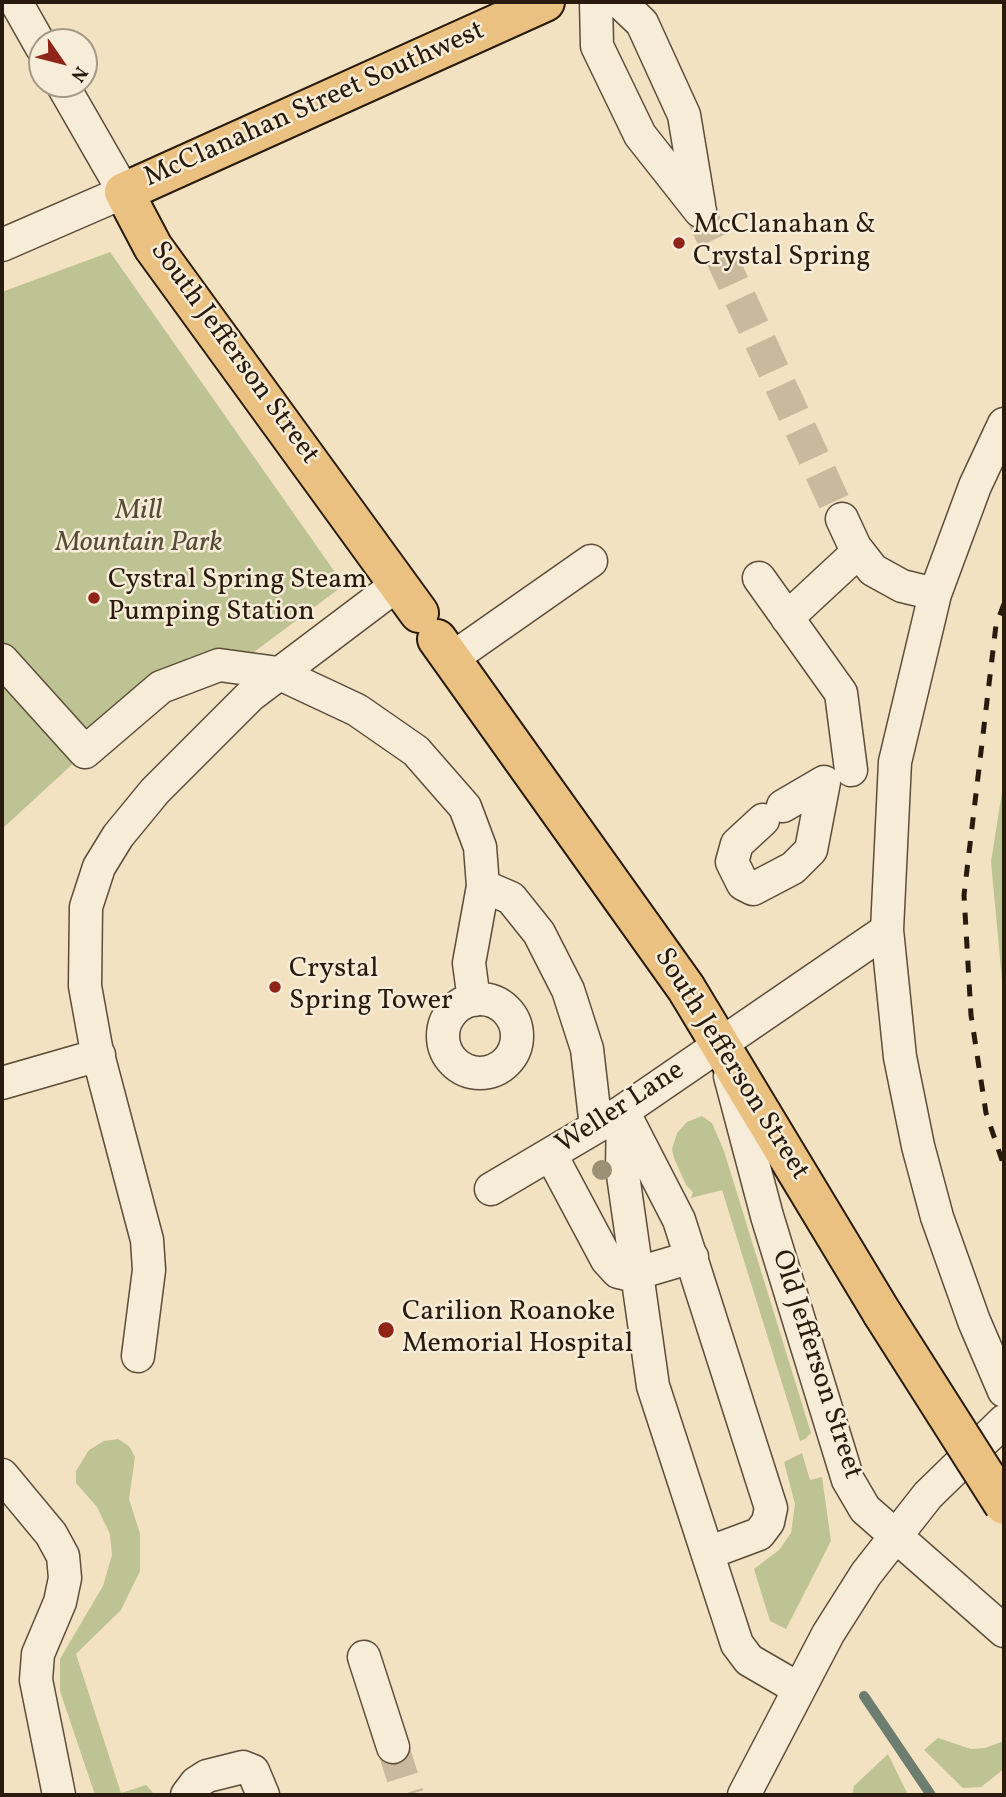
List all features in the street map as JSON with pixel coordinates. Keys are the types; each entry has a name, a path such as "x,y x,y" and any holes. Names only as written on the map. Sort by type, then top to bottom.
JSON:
{"main road":[{"name":"McClanahan Street Southwest","path":"124,192 545,2"},
{"name":"South Jefferson Street","path":"124,192 153,247 426,624 721,1042 882,1313 1004,1505"}],"street":[{"path":"16,2 31,28"},
{"path":"597,2 597,46 640,135 700,211 684,115 642,23 620,2"},
{"name":"South Jefferson Street","path":"70,98 124,192"},
{"path":"2,245 124,192"},
{"path":"1004,424 975,486 934,594 895,762 887,930 900,1057 918,1146 937,1217 974,1321 1004,1391"},
{"path":"842,519 858,552 873,570 902,586 934,594"},
{"path":"788,618 858,552"},
{"path":"138,1356 149,1270 146,1240 99,1055 85,986 86,907 99,867 118,836 155,791 201,743 278,673 426,624 591,561"},
{"path":"759,578 841,693 838,776 811,850 793,868 753,889 743,884 732,862 737,844 773,813 838,776 895,762"},
{"path":"2,660 85,752 161,687 219,665 278,673 357,710 416,751 465,807 480,847 483,886 470,963 474,1000"},
{"path":"483,886 511,898 539,933 568,990 622,1168 653,1386 708,1553 742,1653 749,1660 799,1689"},
{"name":"Weller Lane","path":"491,1189 609,1119 887,930"},
{"name":"Old Jefferson Street","path":"721,1042 767,1216 849,1480 865,1509 1004,1631"},
{"path":"2,1083 99,1055"},
{"path":"609,1119 679,1220 771,1508 768,1522 759,1534 708,1553"},
{"path":"551,1155 607,1260 624,1274 637,1273 692,1257"},
{"path":"632,1236 679,1220"},
{"path":"744,1795 828,1634 894,1535 928,1495 1004,1421"},
{"path":"2,1475 51,1534 64,1556 65,1578 60,1602 38,1654 36,1680 59,1795"},
{"path":"364,1657 393,1747"},
{"path":"187,1795 196,1783 207,1776 243,1766 253,1771 263,1795"}],"green space":[{"name":"Mill Mountain Park","path":"110,252 344,585 250,655 189,657 2,829 2,292"},
{"path":"1004,779 1004,1001 991,862"},
{"path":"702,1116 712,1123 724,1151 811,1433 800,1441 722,1190 691,1198 693,1192 686,1185 674,1158 672,1149 677,1133 687,1122"},
{"path":"118,1439 129,1446 135,1457 129,1499 140,1534 140,1571 121,1610 76,1654 121,1793 146,1785 155,1795 95,1795 60,1691 60,1659 103,1586 112,1555 110,1534 97,1507 76,1483 76,1471 89,1450 104,1441"},
{"path":"802,1453 810,1480 822,1477 831,1541 786,1629 770,1621 754,1569 779,1550 791,1533 795,1504 784,1462"},
{"path":"938,1738 971,1749 985,1748 1004,1741 1004,1769 981,1787 963,1788 924,1750"},
{"path":"888,1754 908,1795 852,1795 854,1786"}],"waterway":[{"path":"864,1696 931,1795"}],"tunnel":[{"path":"700,211 842,519"},
{"path":"393,1747 408,1795"}],"railway":[{"path":"1004,604 996,625 964,895 971,1015 986,1113 1004,1166"}],"place":[{"name":"McClanahan & Crystal Spring","path":"679,243"},
{"name":"Cystral Spring Steam Pumping Station","path":"94,598"},
{"name":"Crystal Spring Tower","path":"275,987"},
{"name":"Carilion Roanoke Memorial Hospital","path":"386,1330"}]}
